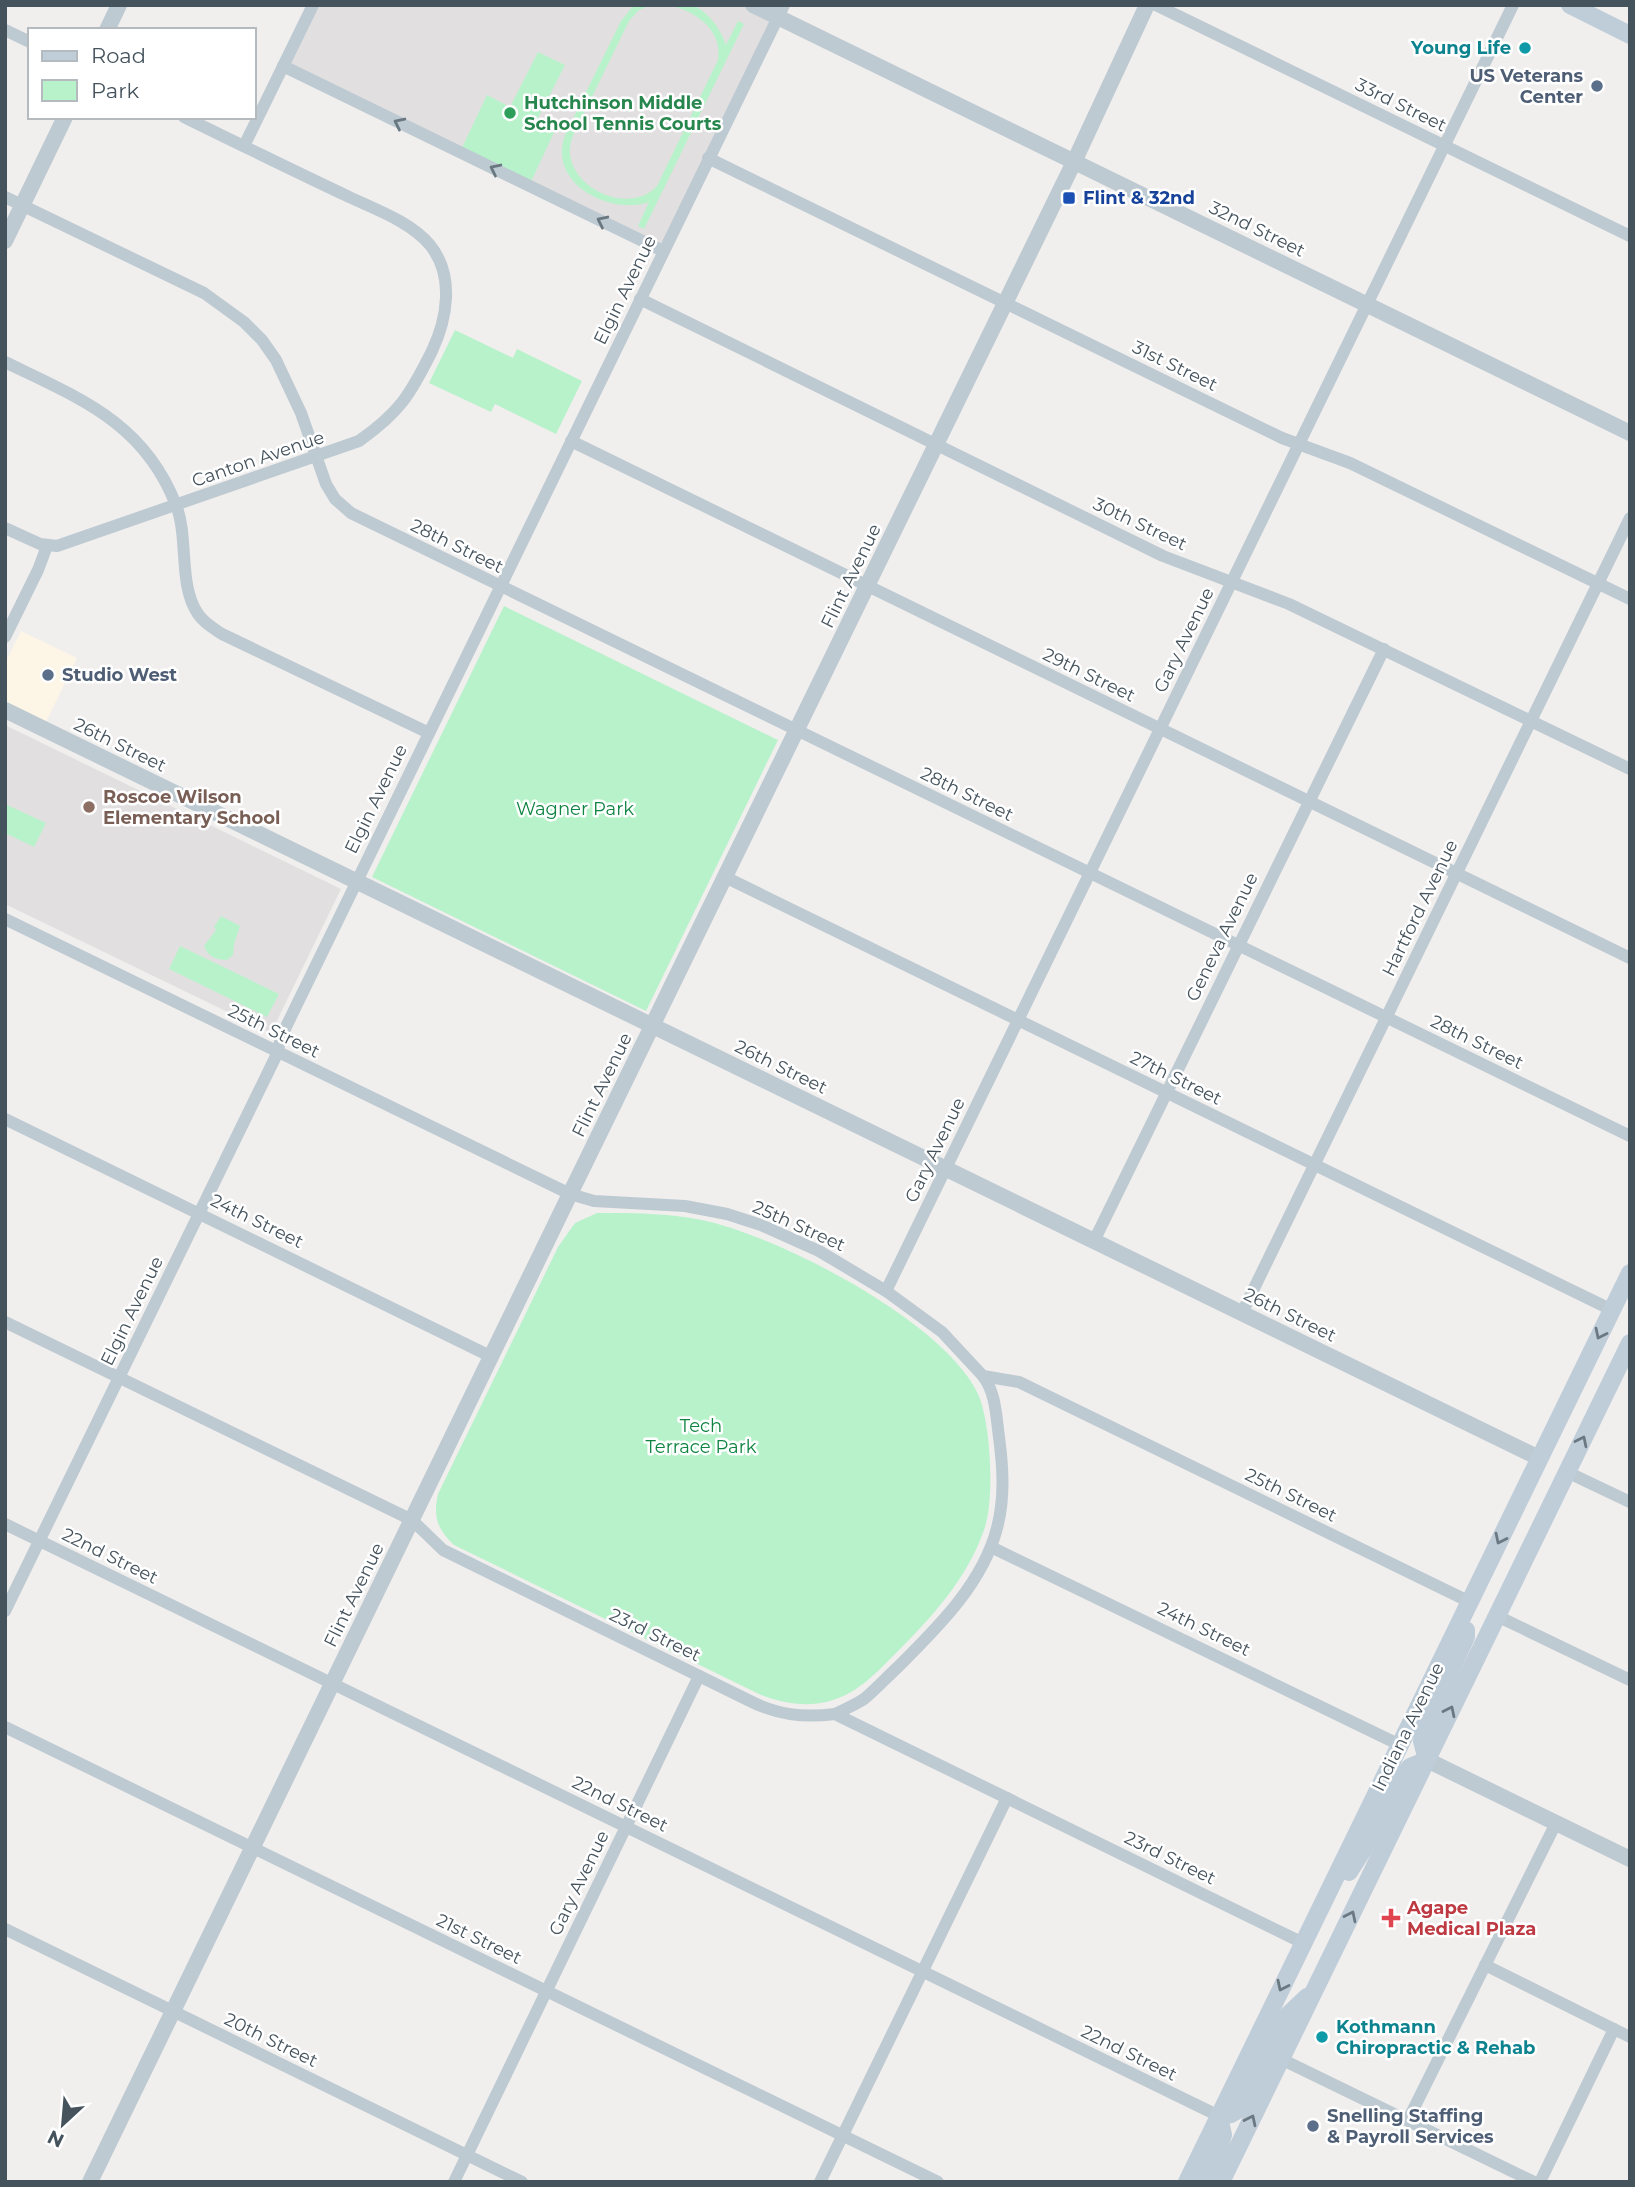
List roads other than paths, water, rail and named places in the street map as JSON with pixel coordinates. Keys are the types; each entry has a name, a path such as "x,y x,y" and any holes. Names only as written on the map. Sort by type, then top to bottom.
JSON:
{"main road":[{"path":"1570,5 1630,35"},
{"name":"Indiana Avenue","path":"1187,2182 1630,1273"},
{"name":"Indiana Avenue","path":"1221,2182 1630,1343"},
{"path":"1303,1943 1363,1850 1400,1780 1410,1767 1427,1760 1422,1741 1428,1720 1466,1637 1469,1602"},
{"path":"1205,2182 1223,2135 1219,2116 1238,2110 1288,2015 1315,1989"}],"street":[{"path":"108,28 119,5"},
{"path":"188,119 244,146 313,5"},
{"name":"32nd Street","path":"753,5 781,11 1074,162 1630,433"},
{"name":"Flint Avenue","path":"90,2182 1074,162 1147,5"},
{"name":"33rd Street","path":"1156,5 1630,236"},
{"name":"Gary Avenue","path":"886,1291 1513,5"},
{"name":"Elgin Avenue","path":"5,1611 276,1056 282,1035 355,881 781,11"},
{"path":"5,30 28,41"},
{"path":"283,66 663,251"},
{"path":"5,241 64,119"},
{"name":"Canton Avenue","path":"47,546 64,544 359,441 401,406 420,375 438,337 445,315 447,296 441,267 431,246 398,222 244,146"},
{"name":"31st Street","path":"709,158 1282,438 1350,463 1630,599"},
{"path":"5,197 204,293 244,322 262,340 286,378 302,413 317,457"},
{"name":"30th Street","path":"639,299 1163,556 1289,604 1630,769"},
{"path":"5,362 86,402 114,420 137,442 162,476 176,506 182,530 191,599 197,614 207,625 429,733"},
{"name":"29th Street","path":"571,441 1630,958"},
{"name":"28th Street","path":"317,457 320,470 335,499 351,513 1630,1136"},
{"name":"Hartford Avenue","path":"1242,1313 1630,518"},
{"path":"5,528 47,546 5,638"},
{"name":"Geneva Avenue","path":"1094,1241 1384,649"},
{"name":"26th Street","path":"5,710 1539,1458"},
{"name":"27th Street","path":"725,877 1612,1310"},
{"name":"25th Street","path":"5,919 570,1194 594,1201 685,1206 727,1214 761,1225 819,1251 886,1291 942,1332 983,1376 1019,1382 1469,1602"},
{"name":"24th Street","path":"5,1119 492,1357"},
{"name":"23rd Street","path":"5,1322 412,1520 443,1550 766,1709 798,1717 835,1714 1303,1943"},
{"path":"835,1714 864,1699 930,1634 969,1586 991,1547 1001,1508 1002,1466 995,1406 991,1388 983,1376"},
{"path":"1567,1472 1630,1502"},
{"name":"22nd Street","path":"5,1524 1219,2116"},
{"name":"24th Street","path":"991,1547 1400,1745"},
{"path":"1497,1616 1630,1681"},
{"name":"Gary Avenue","path":"454,2182 699,1676"},
{"name":"21st Street","path":"5,1727 938,2182"},
{"path":"1427,1760 1630,1859"},
{"path":"820,2182 1007,1798"},
{"path":"1408,2120 1556,1823"},
{"name":"20th Street","path":"5,1929 522,2182"},
{"path":"1485,1965 1625,2031 1540,2182"},
{"path":"1281,2059 1534,2182"}],"place":[{"name":"Young Life","path":"1525,48"},
{"name":"US Veterans Center","path":"1597,86"},
{"name":"Hutchinson Middle School Tennis Courts","path":"510,113"},
{"name":"Flint & 32nd","path":"1069,198"},
{"name":"Studio West","path":"48,675"},
{"name":"Roscoe Wilson Elementary School","path":"89,807"},
{"name":"Agape Medical Plaza","path":"1391,1918"},
{"name":"Kothmann Chiropractic & Rehab","path":"1322,2037"},
{"name":"Snelling Staffing & Payroll Services","path":"1313,2126"}],"park label":[{"name":"Wagner Park","path":"575,809"},
{"name":"Tech Terrace Park","path":"701,1436"}]}
